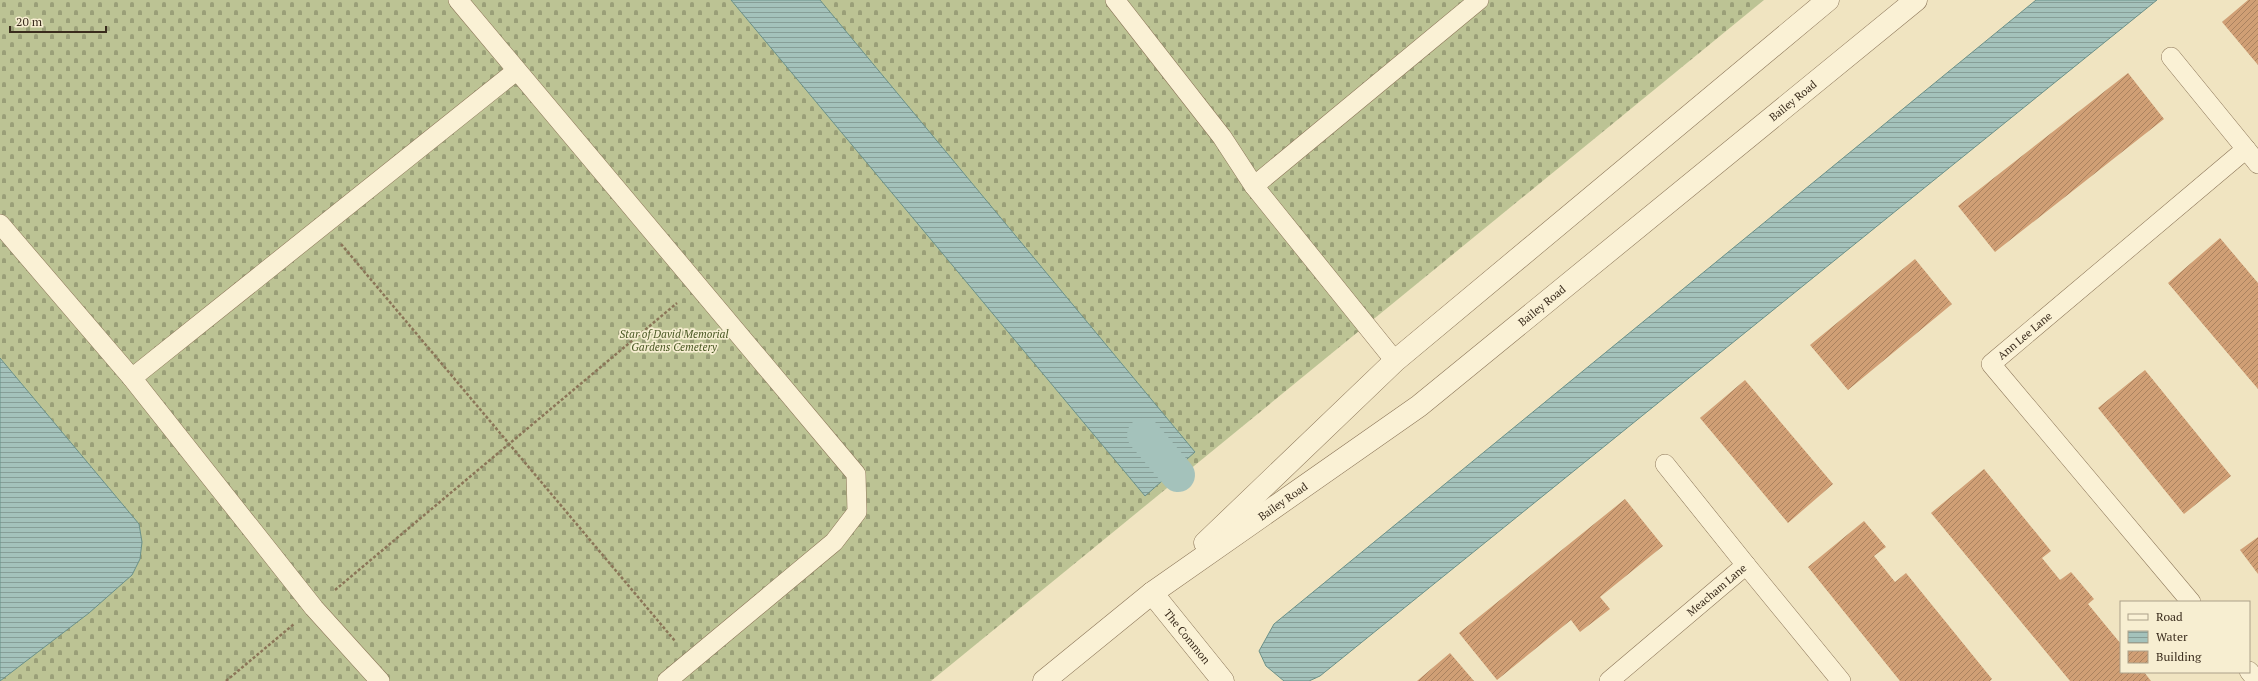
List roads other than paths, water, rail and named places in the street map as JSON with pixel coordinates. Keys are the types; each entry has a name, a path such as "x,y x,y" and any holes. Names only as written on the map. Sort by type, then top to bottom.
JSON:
{"street":[{"name":"Bailey Road","path":"1152,593 1395,361 1828,0"},
{"name":"Bailey Road","path":"1044,681 1152,593 1419,406 1916,0"},
{"name":"The Common","path":"1152,593 1222,681"}],"lane":[{"path":"458,0 516,71 856,474 857,512 834,542 667,681"},
{"path":"1115,0 1222,137 1254,186 1395,361"},
{"path":"1254,186 1478,0"},
{"path":"2171,57 2258,164"},
{"path":"132,378 516,71"},
{"name":"Ann Lee Lane","path":"2190,601 1991,364 2246,149"},
{"path":"0,224 132,378 314,608 380,681"},
{"path":"1665,464 1746,565"},
{"name":"Meacham Lane","path":"1609,681 1746,565 1841,681"},
{"path":"2250,672 2257,681"}],"water":[{"path":"731,0 820,0 1195,452 1145,496"},
{"path":"2036,0 2157,0 1320,676 1309,681 1284,681 1266,666 1259,651 1274,624"},
{"path":"0,358 139,524 142,542 140,559 132,575 89,613 0,681"}],"waterway":[{"path":"1144,435 1178,475"}],"park label":[{"name":"Star of David Memorial Gardens Cemetery","path":"674,340"}]}
